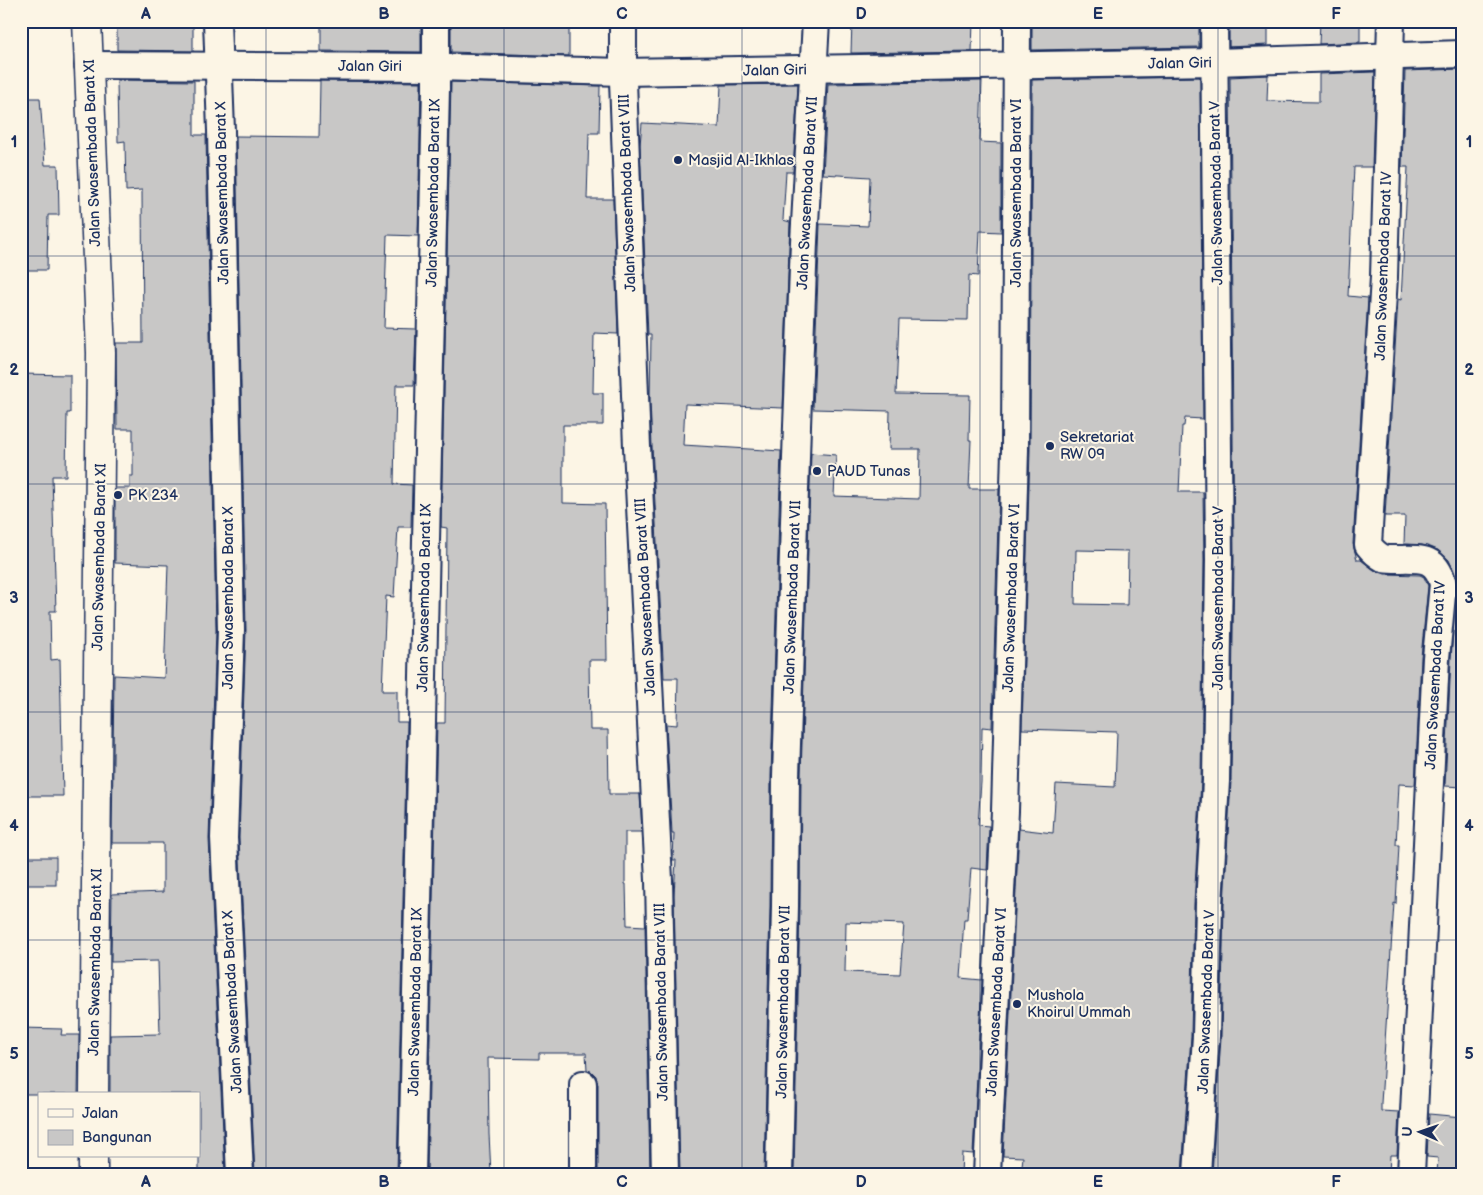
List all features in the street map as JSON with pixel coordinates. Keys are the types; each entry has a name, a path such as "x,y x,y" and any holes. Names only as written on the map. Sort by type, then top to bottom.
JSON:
{"street":[{"name":"Jalan Swasembada Barat XI","path":"87,21 101,353 94,1092"},
{"name":"Jalan Swasembada Barat X","path":"217,21 231,630 224,838 240,1174"},
{"name":"Jalan Swasembada Barat IX","path":"412,1174 436,21"},
{"name":"Jalan Swasembada Barat VIII","path":"623,21 622,72 638,456 659,880 665,1174"},
{"name":"Jalan Swasembada Barat VII","path":"779,1174 786,776 804,242 816,21"},
{"name":"Jalan Swasembada Barat VI","path":"988,1174 1005,811 1015,450 1017,21"},
{"name":"Jalan Swasembada Barat V","path":"1197,1174 1206,1036 1216,752 1219,560 1214,21"},
{"name":"Jalan Swasembada Barat IV","path":"1391,21 1384,277 1368,545 1373,551 1384,558 1424,559 1435,565 1443,584 1436,667 1424,941 1411,1174"},
{"name":"Jalan Giri","path":"88,66 436,66 622,72 1215,62 1462,54"},
{"path":"583,1084 583,1174"},
{"path":"93,1158 93,1174"}],"building":[{"path":"117,21 193,21 193,51 117,50"},
{"path":"321,21 421,21 421,52 321,51"},
{"path":"451,21 569,21 569,56 451,52"},
{"path":"852,21 973,21 972,51 851,53"},
{"path":"1032,21 1199,21 1199,47 1032,50"},
{"path":"1229,21 1268,21 1268,45 1229,47"},
{"path":"1320,21 1360,21 1360,42 1319,44"},
{"path":"1462,69 1462,787 1445,786 1457,579 1449,560 1438,550 1422,545 1404,544 1405,516 1385,516 1398,299 1401,300 1408,167 1402,167 1405,71"},
{"path":"1375,72 1372,167 1354,167 1348,296 1368,298 1353,544 1357,560 1361,560 1374,570 1385,574 1420,575 1424,577 1428,586 1421,657 1415,785 1399,784 1396,845 1399,845 1396,904 1394,903 1381,1103 1381,1111 1399,1112 1397,1155 1390,1155 1389,1174 1212,1174 1221,1037 1224,905 1231,781 1234,560 1230,77 1268,75 1267,101 1319,102 1319,74"},
{"path":"1200,77 1203,419 1185,418 1184,426 1182,426 1179,492 1203,492 1204,560 1201,780 1194,904 1191,1035 1182,1174 1021,1174 1023,1157 1003,1156 1019,829 1053,833 1056,784 1115,787 1117,732 1022,729 1030,450 1032,80","holes":["1076,550 1128,551 1127,605 1075,604"]},
{"path":"117,80 194,81 194,135 206,135 216,630 209,839 225,1174 199,1174 200,1092 110,1092 110,1035 160,1034 158,961 111,962 112,894 163,892 163,843 112,843 114,675 164,678 168,565 115,563 115,488 130,488 130,476 133,476 133,429 117,429 116,343 143,343 142,190 126,191 125,141 118,142"},
{"path":"320,81 421,82 418,236 387,235 384,328 416,329 414,385 396,385 394,484 412,485 411,527 398,527 394,597 386,596 382,691 397,691 397,722 407,722 397,1174 255,1174 239,838 246,630 236,136 319,137"},
{"path":"982,81 980,142 1001,143 1001,232 980,231 978,276 969,275 968,320 899,319 896,394 970,395 969,489 999,489 992,728 982,727 978,825 989,826 987,870 971,868 967,919 964,919 960,978 982,980 973,1154 962,1153 961,1174 794,1174 801,776 811,453 836,455 834,496 919,499 920,449 889,449 890,411 813,409 820,224 868,226 870,177 823,174 828,84","holes":["846,922 904,924 900,974 845,972"]},
{"path":"451,82 600,86 599,133 589,133 587,199 613,199 618,334 594,333 593,393 603,393 603,425 563,425 563,503 605,504 607,660 589,660 590,730 608,730 609,794 640,794 642,832 625,832 625,884 627,925 645,926 650,1174 598,1174 598,1084 596,1076 587,1070 586,1053 539,1053 539,1059 488,1058 491,1174 427,1174 437,723 445,723 447,528 441,527"},
{"path":"798,84 793,172 786,172 783,220 790,222 783,408 685,404 683,445 781,451 771,776 764,1174 680,1174 674,895 676,860 673,860 674,833 672,833 666,724 677,725 678,678 664,678 650,401 651,335 648,335 640,145 642,123 719,127 721,85"},
{"path":"21,98 40,98 45,165 58,165 59,215 48,215 47,270 21,270"},
{"path":"21,374 70,375 70,413 67,413 66,476 52,476 56,611 50,611 51,660 60,659 63,796 21,796"},
{"path":"21,857 56,857 56,885 21,885"},
{"path":"21,1028 62,1029 61,1035 79,1035 78,1092 21,1094"},
{"path":"1429,1114 1462,1117 1462,1174 1437,1174 1438,1158 1427,1157"}],"place":[{"name":"Masjid Al-Ikhlas","path":"678,160"},
{"name":"Sekretariat RW 09","path":"1050,446"},
{"name":"PAUD Tunas","path":"817,471"},
{"name":"PK 234","path":"118,495"},
{"name":"Mushola Khoirul Ummah","path":"1017,1004"}]}
